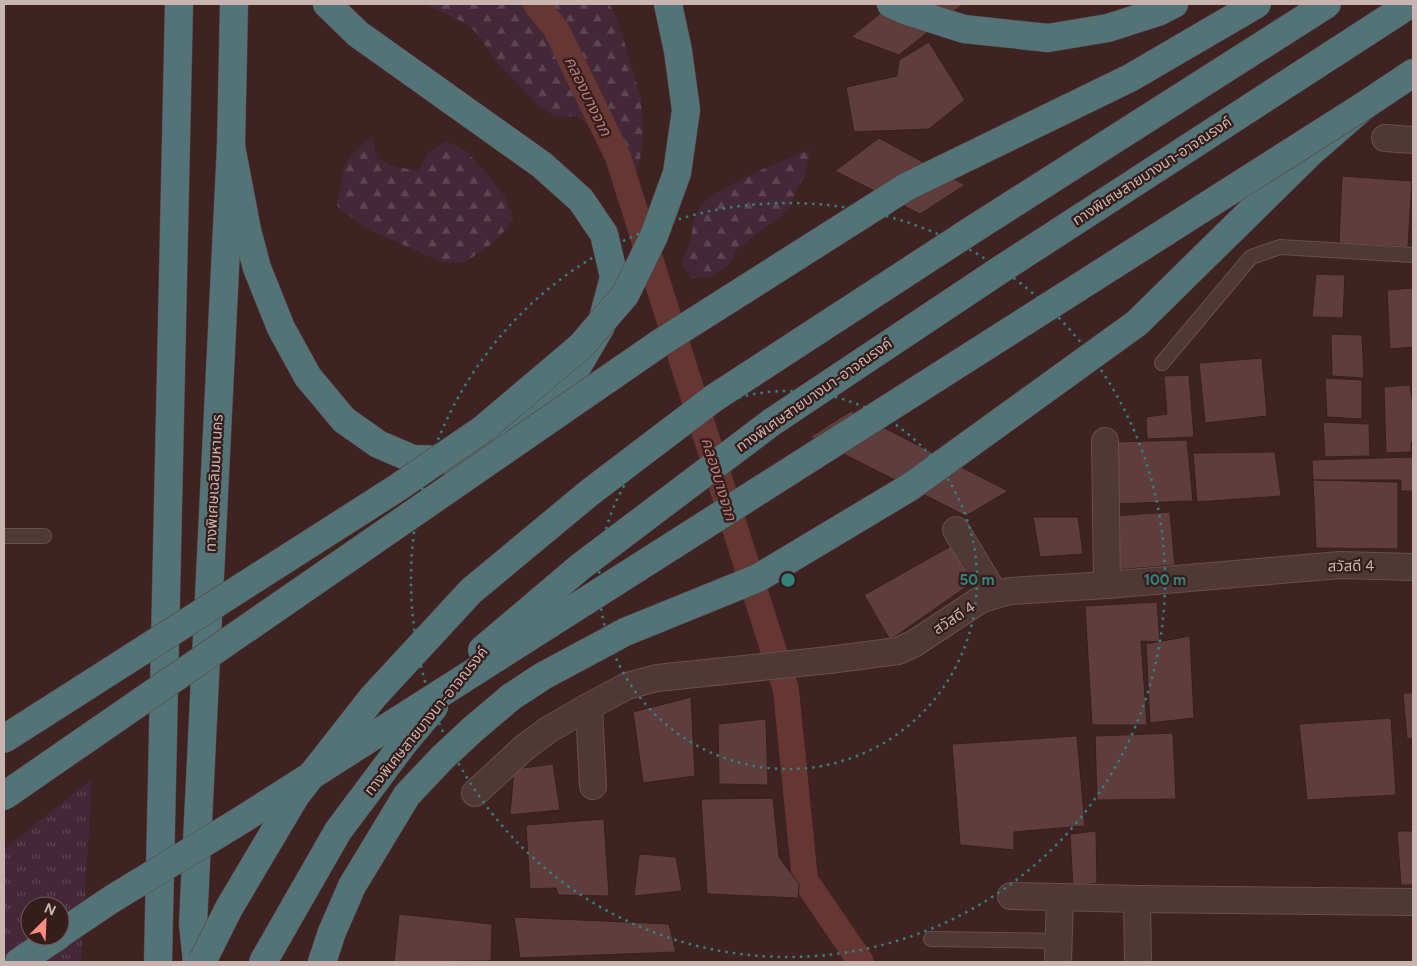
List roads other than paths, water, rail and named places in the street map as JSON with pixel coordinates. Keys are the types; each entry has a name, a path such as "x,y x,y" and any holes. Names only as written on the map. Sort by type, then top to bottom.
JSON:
{"highway":[{"path":"157,957 179,4"},
{"name":"ทางพิเศษเฉลิมมหานคร","path":"197,962 193,924 231,146 234,4"},
{"path":"231,146 247,230 257,268 281,328 308,377 344,420 378,444 413,459 452,460 494,447 532,416 569,381 601,326 614,277 604,234 582,200 542,165 358,34 327,4"},
{"path":"4,739 397,488 476,435 581,346 625,295 654,236 677,173 686,110 678,52 668,4"},
{"path":"891,4 964,29 1048,38 1108,28 1158,12 1174,4"},
{"path":"4,796 660,342 906,187 1130,78 1257,4"},
{"path":"202,962 229,908 296,795 374,697 471,591 589,493 714,398 972,230 1327,4"},
{"name":"ทางพิเศษสายบางนา-อาจณรงค์","path":"262,962 338,831 403,744 482,650 580,567 772,422 841,375 1410,4"},
{"path":"70,928 112,899 243,819 1413,73"},
{"path":"322,962 332,932 352,886 407,795 442,758 498,708 543,676 625,632 758,578 910,486 1137,323 1312,152 1365,105"},
{"path":"19,962 43,946"}],"street":[{"path":"1386,138 1413,140"},
{"path":"1105,441 1107,585"},
{"path":"956,530 995,595"},
{"name":"สวัสดี 4","path":"475,793 525,746 586,708 627,686 657,678 829,660 898,650 908,647 980,600 995,595 1010,592 1340,565 1413,567"},
{"path":"586,708 589,709 593,786"},
{"path":"1011,896 1137,900 1413,902"},
{"path":"1058,952 1060,898"},
{"path":"1137,900 1138,962"}],"lane":[{"path":"1162,363 1251,257 1280,247 1413,255"},
{"path":"4,536 44,536"},
{"path":"931,939 1058,952"}],"waterway":[{"name":"คลองบางจาก","path":"536,4 556,29 618,157 786,690 805,880 861,962"}]}
